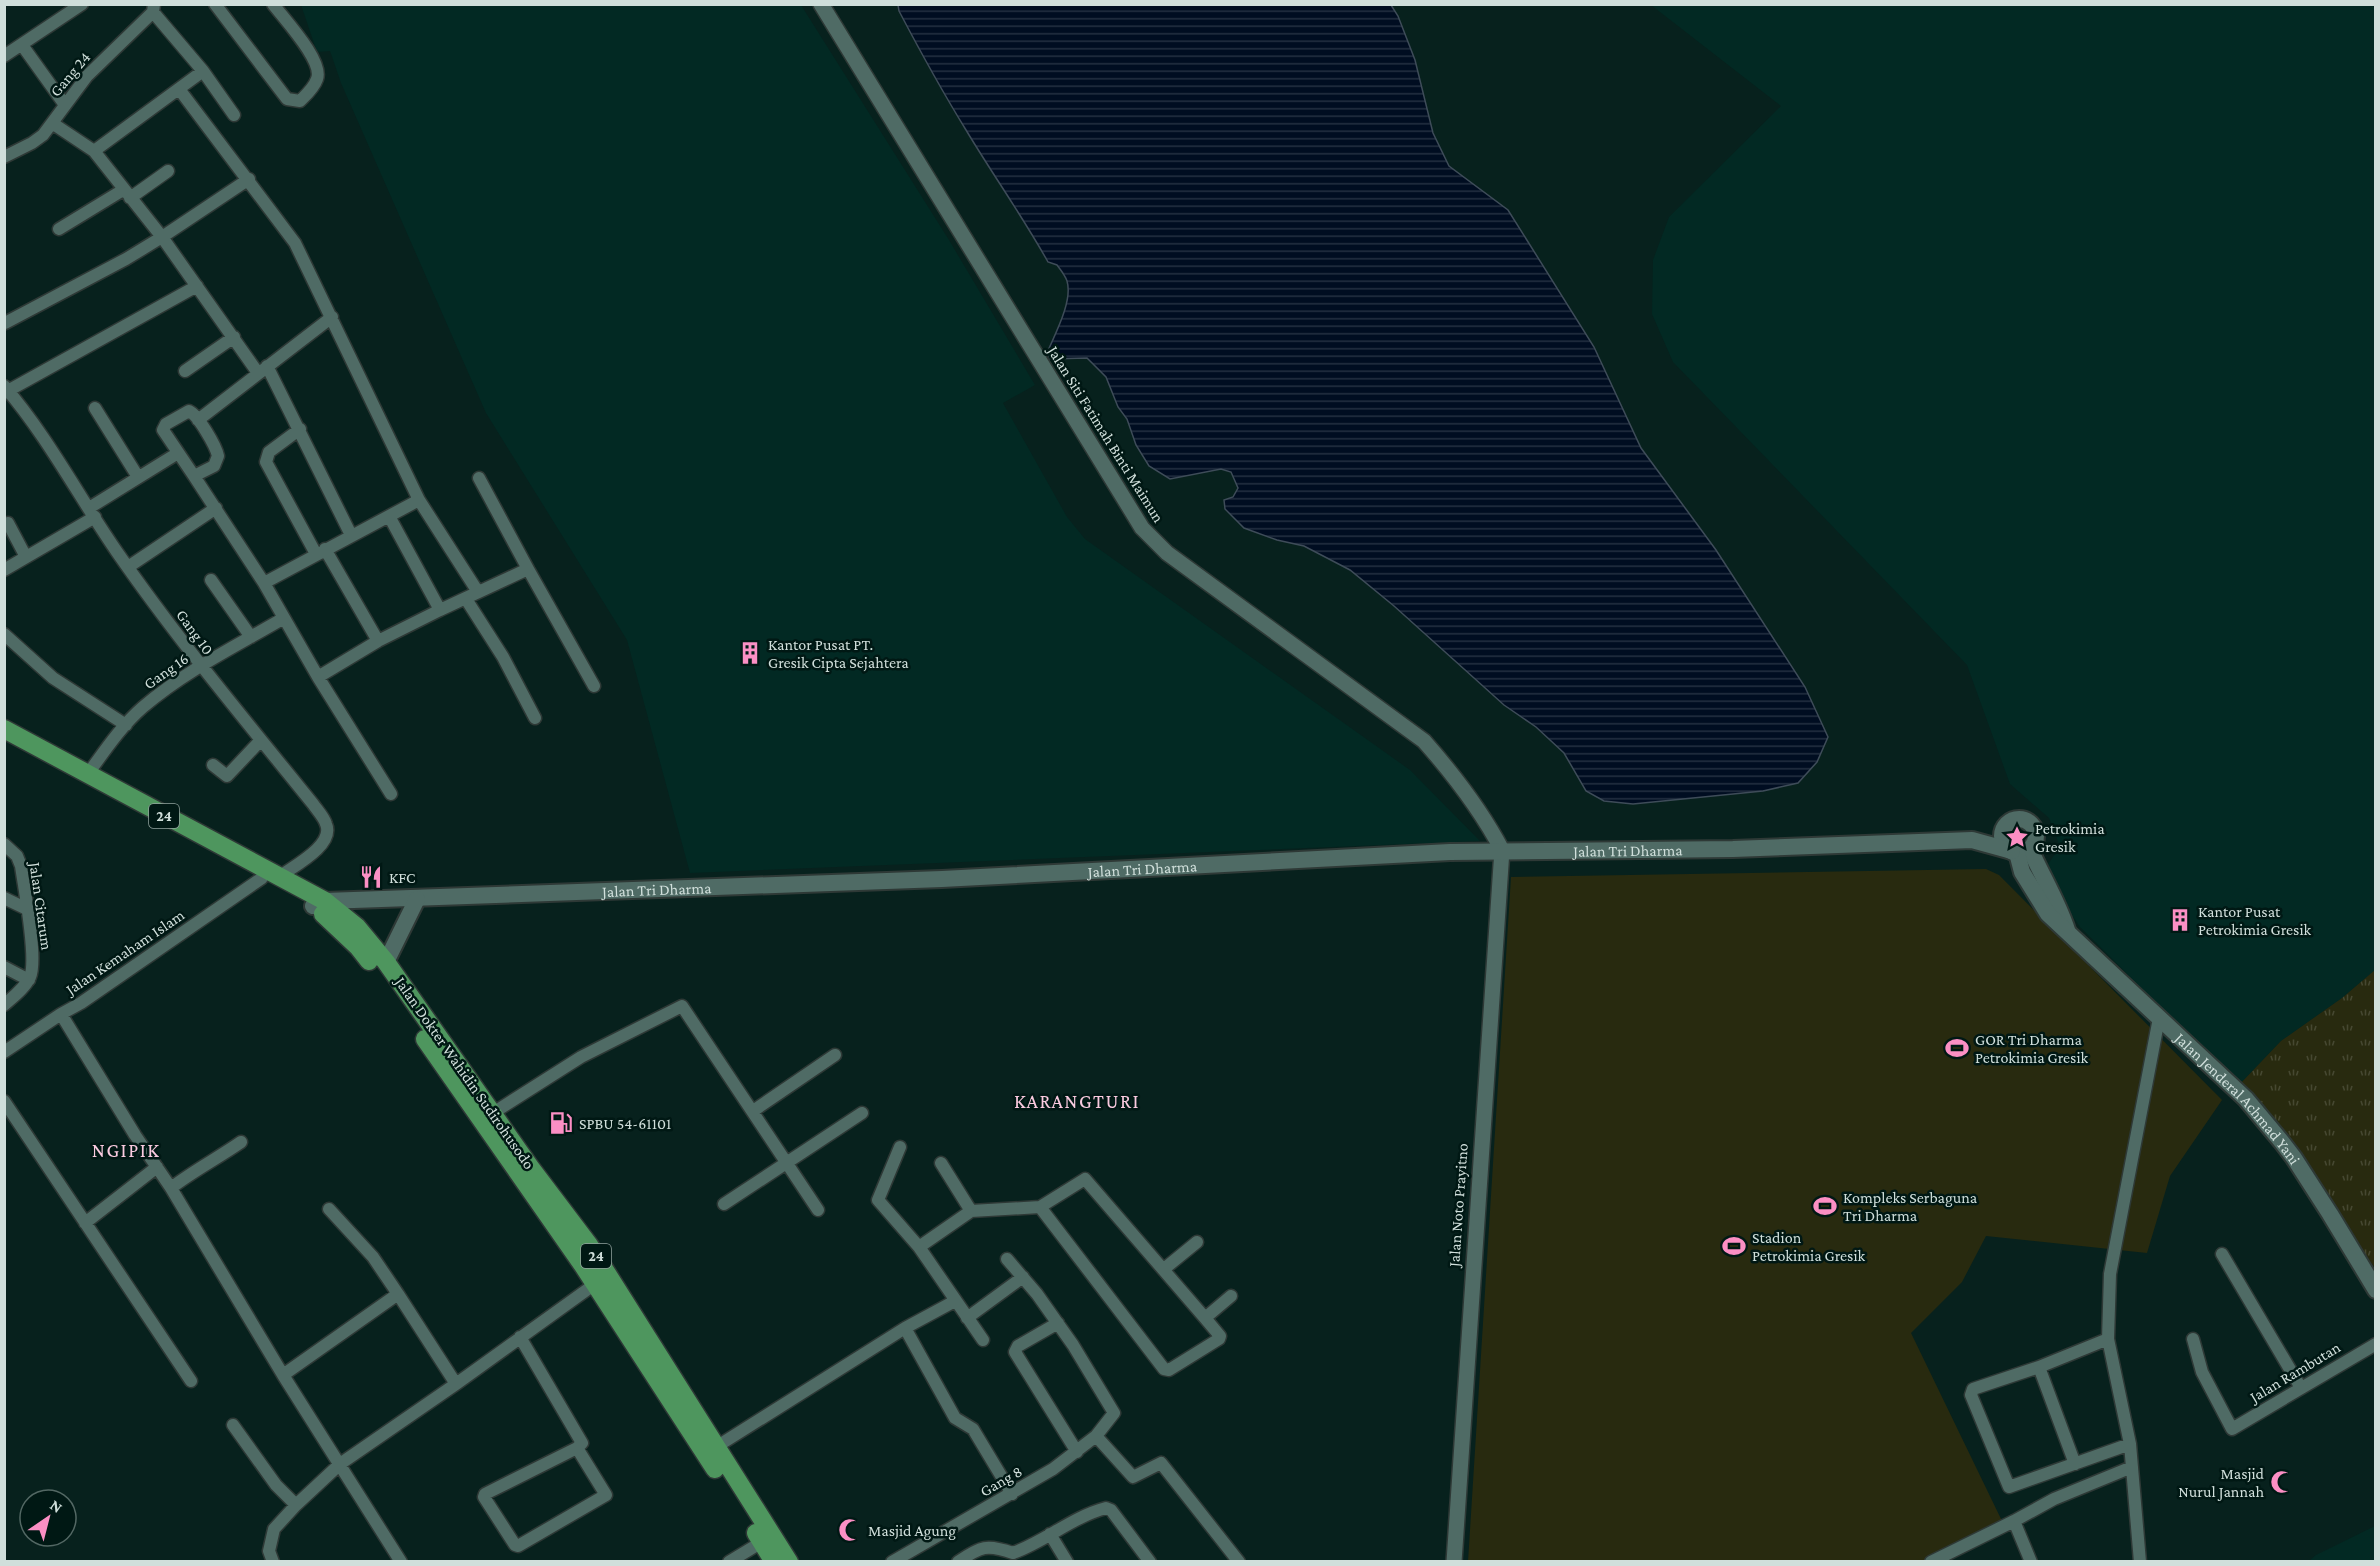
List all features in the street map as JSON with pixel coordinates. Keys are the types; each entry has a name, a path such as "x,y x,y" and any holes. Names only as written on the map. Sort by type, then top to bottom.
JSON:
{"highway":[{"name":"Jalan Dokter Wahidin Sudirohusodo","path":"4,729 319,904 329,918 358,947 383,967 589,1245 789,1562"},
{"name":"Jalan Dokter Wahidin Sudirohusodo","path":"4,743 271,878"},
{"name":"Jalan Dokter Wahidin Sudirohusodo","path":"383,967 596,1284 774,1562"}],"main road":[{"path":"2014,819 2020,819 2033,825 2036,839 2020,851 2005,844 2002,834 2006,825 2014,819"},
{"name":"Jalan Tri Dharma","path":"1972,840 2006,825"},
{"name":"Jalan Tri Dharma","path":"319,904 942,879 1502,850 1733,849 1972,840 2020,851"},
{"name":"Jalan Jenderal Achmad Yani","path":"2020,851 2061,910 2068,933 2246,1099 2294,1158 2376,1290"},
{"path":"383,967 417,899"}],"street":[{"path":"4,56 82,4"},
{"path":"215,4 287,99 300,101 312,90 319,77 317,67 308,49 273,4"},
{"name":"Jalan Siti Fatimah Binti Maimun","path":"821,4 1148,535 1167,553 1424,741 1456,777 1489,825 1502,850"},
{"path":"153,7 234,115"},
{"name":"Gang 24","path":"4,157 32,143 52,123 87,76 153,7"},
{"path":"22,45 65,105"},
{"path":"94,151 203,71"},
{"path":"179,89 295,243 332,317 375,413 419,500 478,592"},
{"path":"52,123 94,151 162,237 234,337 262,369 300,429 351,535"},
{"path":"59,229 168,171"},
{"path":"5,323 162,237 249,179"},
{"path":"6,390 197,286"},
{"path":"198,420 332,317"},
{"path":"185,371 234,337"},
{"name":"Gang 10","path":"6,390 57,456 128,567 200,667 313,804 326,824 328,832 324,844 271,878"},
{"path":"95,408 138,477"},
{"path":"194,476 214,466 218,456 194,413 189,411 164,425 164,432 264,583 391,794"},
{"path":"300,429 269,452 266,462 378,641"},
{"path":"4,570 92,513 138,477 178,453"},
{"path":"479,478 594,686"},
{"path":"264,583 419,500"},
{"path":"128,567 216,508"},
{"path":"389,516 440,610"},
{"path":"8,523 26,557"},
{"path":"318,676 378,641 528,569"},
{"path":"211,580 251,637"},
{"path":"466,598 503,657 535,718"},
{"name":"Gang 16","path":"87,775 141,708 200,667 284,618"},
{"path":"4,634 28,658 53,678 126,725"},
{"path":"213,765 226,776 261,740"},
{"name":"Jalan Citarum","path":"4,844 17,856 21,866 32,968 29,980"},
{"name":"Jalan Noto Prayitno","path":"1454,1562 1502,850"},
{"name":"Jalan Kemaham Islam","path":"4,1052 271,878"},
{"path":"4,898 27,909"},
{"path":"4,968 29,980 4,1005"},
{"path":"493,1113 581,1058 680,1006 685,1007 818,1210"},
{"path":"61,1014 401,1562"},
{"path":"2140,1562 2130,1444 2108,1339 2110,1274 2159,1018"},
{"path":"753,1111 835,1055"},
{"path":"4,1101 191,1381"},
{"path":"724,1204 862,1113"},
{"path":"171,1188 189,1173 241,1142"},
{"path":"900,1147 878,1198 918,1247 983,1340"},
{"path":"941,1163 971,1211"},
{"path":"85,1223 157,1167"},
{"path":"918,1247 971,1211 1040,1207 1085,1179 1164,1269 1220,1336 1219,1339 1169,1370 1164,1370 1040,1207"},
{"path":"329,1209 373,1257 456,1384"},
{"path":"1164,1269 1197,1242"},
{"path":"2222,1254 2301,1388"},
{"path":"1006,1259 1058,1323 1018,1346 1015,1352 1077,1452"},
{"path":"967,1318 1023,1278"},
{"path":"273,1562 269,1551 274,1529 340,1464 596,1284"},
{"path":"283,1375 398,1294"},
{"path":"1205,1318 1231,1296"},
{"path":"716,1447 904,1328 955,1301"},
{"name":"Gang 8","path":"892,1562 1012,1494 1077,1452 1096,1436 1114,1412 1058,1323"},
{"path":"904,1328 955,1418 972,1429 1012,1494"},
{"path":"520,1337 582,1441 577,1448 485,1494 484,1497 515,1545 518,1546 606,1495 577,1448"},
{"path":"2108,1339 2039,1367 1973,1389 1971,1395 2008,1486 2130,1444"},
{"name":"Jalan Rambutan","path":"2193,1339 2202,1372 2232,1429 2376,1344"},
{"path":"2039,1367 2075,1464"},
{"path":"233,1425 276,1485 296,1505"},
{"path":"1096,1436 1133,1476 1136,1477 1161,1463 1239,1562"},
{"path":"1931,1562 2054,1499 2132,1467"},
{"path":"958,1562 983,1547 992,1546 1016,1558 1050,1534 1087,1513 1106,1508 1111,1510 1150,1562"},
{"path":"2014,1521 2031,1562"},
{"path":"1050,1534 1067,1562"},
{"path":"729,1562 762,1542"}],"shaded area":[{"path":"301,5 801,5 949,240 1035,385 1003,403 1067,517 1085,539 1410,770 1480,841 690,873 627,640 486,413 341,83 330,51 317,52"},
{"name":"Petrokimia Gresik","path":"1651,5 2375,5 2375,970 2342,998 2281,1041 2239,1085 2080,927 2056,892 2048,864 2060,847 2049,818 2010,784 1967,665 1673,362 1652,314 1653,260 1669,217 1781,106"},
{"path":"2375,1526 2375,1561 2309,1561 2316,1555"}],"green space":[{"name":"Kompleks Serbaguna Tri Dharma","path":"1986,869 1999,875 2222,1100 2170,1176 2147,1253 1986,1236 1962,1282 1911,1333 2002,1521 1936,1561 1468,1562 1511,877"},
{"path":"2375,970 2375,1268 2239,1085 2281,1041 2342,998"}],"water":[{"path":"898,5 1391,5 1398,16 1415,60 1433,133 1449,166 1508,210 1594,347 1641,448 1716,550 1805,687 1828,737 1817,762 1798,783 1763,791 1633,804 1604,801 1586,791 1564,753 1536,727 1504,705 1394,606 1350,570 1304,546 1277,540 1244,528 1225,509 1224,500 1233,497 1238,488 1231,472 1221,469 1170,479 1149,466 1136,445 1127,419 1118,407 1106,377 1087,358 1050,359 1047,353 1068,298 1066,279 1057,265 1048,262 976,147 923,56"}],"place":[{"name":"Kantor Pusat PT. Gresik Cipta Sejahtera","path":"750,653"},
{"name":"Petrokimia Gresik","path":"2017,837"},
{"name":"KFC","path":"371,877"},
{"name":"Kantor Pusat Petrokimia Gresik","path":"2180,920"},
{"name":"GOR Tri Dharma Petrokimia Gresik","path":"1957,1048"},
{"name":"SPBU 54-61101","path":"561,1123"},
{"name":"Kompleks Serbaguna Tri Dharma","path":"1825,1206"},
{"name":"Stadion Petrokimia Gresik","path":"1734,1246"},
{"name":"Masjid Nurul Jannah","path":"2282,1482"},
{"name":"Masjid Agung","path":"850,1530"}],"district":[{"name":"KARANGTURI","path":"1077,1101"},
{"name":"NGIPIK","path":"126,1150"}]}
